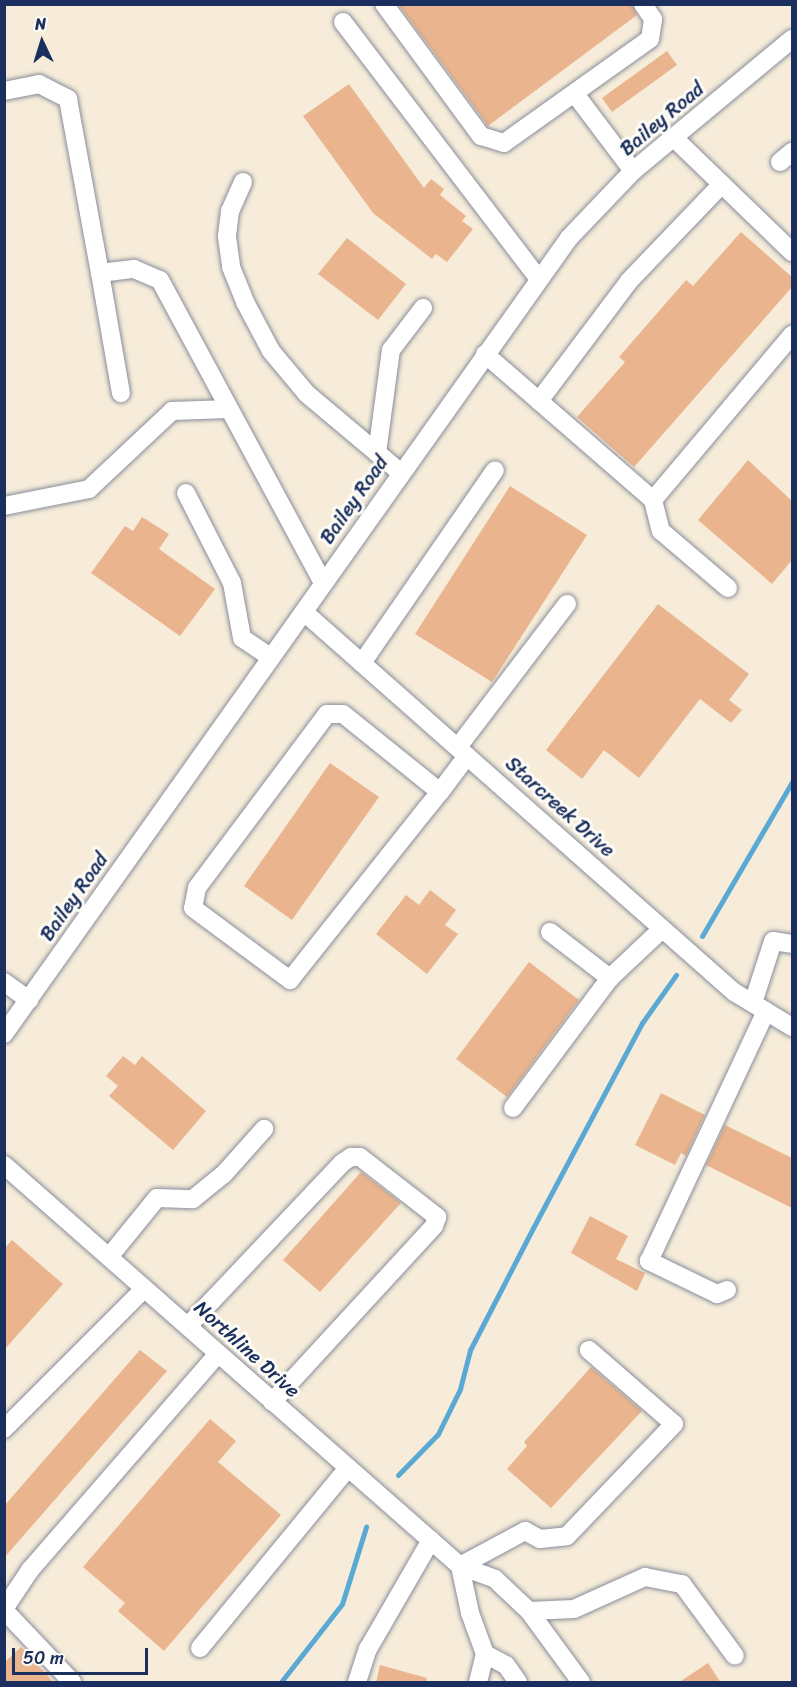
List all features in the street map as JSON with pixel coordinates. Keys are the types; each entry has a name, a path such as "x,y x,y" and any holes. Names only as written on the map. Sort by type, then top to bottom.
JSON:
{"street":[{"path":"384,4 481,136 504,143 650,39 653,19 643,4"},
{"path":"344,22 537,278"},
{"name":"Bailey Road","path":"4,1034 304,612 537,278 584,219 633,171 792,39"},
{"path":"4,91 39,84 68,99 121,393"},
{"path":"575,94 633,171"},
{"path":"674,138 792,252"},
{"path":"243,182 230,211 227,237 231,267 245,302 271,351 307,394 401,473"},
{"path":"539,401 629,281 722,184"},
{"path":"100,273 134,269 160,280 323,584"},
{"path":"376,453 391,350 423,308"},
{"path":"653,500 792,334"},
{"path":"484,354 653,500 661,531 728,588"},
{"path":"4,506 89,489 172,411 229,409"},
{"path":"363,663 495,470"},
{"path":"186,493 232,584 242,638 270,657"},
{"path":"440,792 343,714 327,714 197,888 193,908 290,980 440,792 462,752 567,604"},
{"name":"Starcreek Drive","path":"304,612 662,929 759,1007 792,1027"},
{"path":"513,1108 610,978 662,929"},
{"path":"550,932 610,978"},
{"path":"727,1290 717,1294 649,1261 759,1007 773,941 792,944"},
{"path":"4,982 29,1000"},
{"path":"109,1257 157,1198 193,1199 223,1175 264,1129"},
{"path":"188,1326 342,1163 351,1157 360,1157 437,1217 434,1226 272,1402"},
{"name":"Northline Drive","path":"8,1175 109,1257 460,1566"},
{"path":"4,1429 144,1289"},
{"path":"460,1566 525,1531 540,1539 567,1536 674,1424 589,1350"},
{"path":"72,1683 4,1609 30,1570 218,1354"},
{"path":"200,1648 348,1468"},
{"path":"357,1683 369,1649 430,1540"},
{"path":"460,1566 495,1579 529,1611 581,1683"},
{"path":"460,1566 470,1613 485,1654 478,1683"},
{"path":"529,1611 574,1609 645,1577 682,1584 735,1656"},
{"path":"485,1654 506,1665 518,1683"}],"building":[{"path":"398,4 632,4 637,15 488,126"},
{"path":"667,51 677,65 612,112 602,98"},
{"path":"349,84 424,188 431,179 444,189 440,195 466,216 462,221 473,229 447,262 436,254 432,259 373,213 303,116"},
{"path":"741,232 792,277 792,287 634,467 577,417 625,362 619,357 686,280 693,286"},
{"path":"347,238 406,284 378,320 318,274"},
{"path":"748,460 792,501 792,560 772,584 698,520"},
{"path":"510,486 587,535 492,682 415,634"},
{"path":"142,517 169,534 159,549 215,589 180,636 91,573 125,526 133,531"},
{"path":"658,604 749,674 729,700 742,710 731,723 700,699 639,778 604,750 582,779 546,750"},
{"path":"330,763 379,797 292,920 244,886"},
{"path":"430,890 456,910 445,925 458,934 427,974 376,934 406,895 419,905"},
{"path":"529,962 579,1000 507,1097 456,1059"},
{"path":"123,1056 135,1065 142,1056 206,1111 173,1150 109,1096 118,1086 106,1076"},
{"path":"661,1093 705,1115 686,1156 681,1153 675,1165 635,1145"},
{"path":"725,1125 792,1158 792,1208 706,1165"},
{"path":"361,1172 401,1203 320,1292 283,1260"},
{"path":"590,1216 628,1236 616,1259 645,1273 637,1291 571,1253"},
{"path":"12,1240 63,1284 4,1350 4,1249"},
{"path":"140,1350 167,1371 4,1558 4,1506"},
{"path":"591,1367 642,1411 551,1508 507,1469 527,1446 524,1442"},
{"path":"210,1419 236,1441 218,1462 281,1515 164,1651 118,1611 125,1603 83,1567"},
{"path":"21,1647 54,1683 4,1683 4,1663"},
{"path":"708,1663 721,1683 678,1683"},
{"path":"380,1665 427,1678 426,1683 376,1683"}],"waterway":[{"path":"702,936 792,782"},
{"path":"398,1475 438,1434 460,1389 470,1350 533,1228 642,1023 676,975"},
{"path":"281,1682 342,1604 366,1527"}]}
